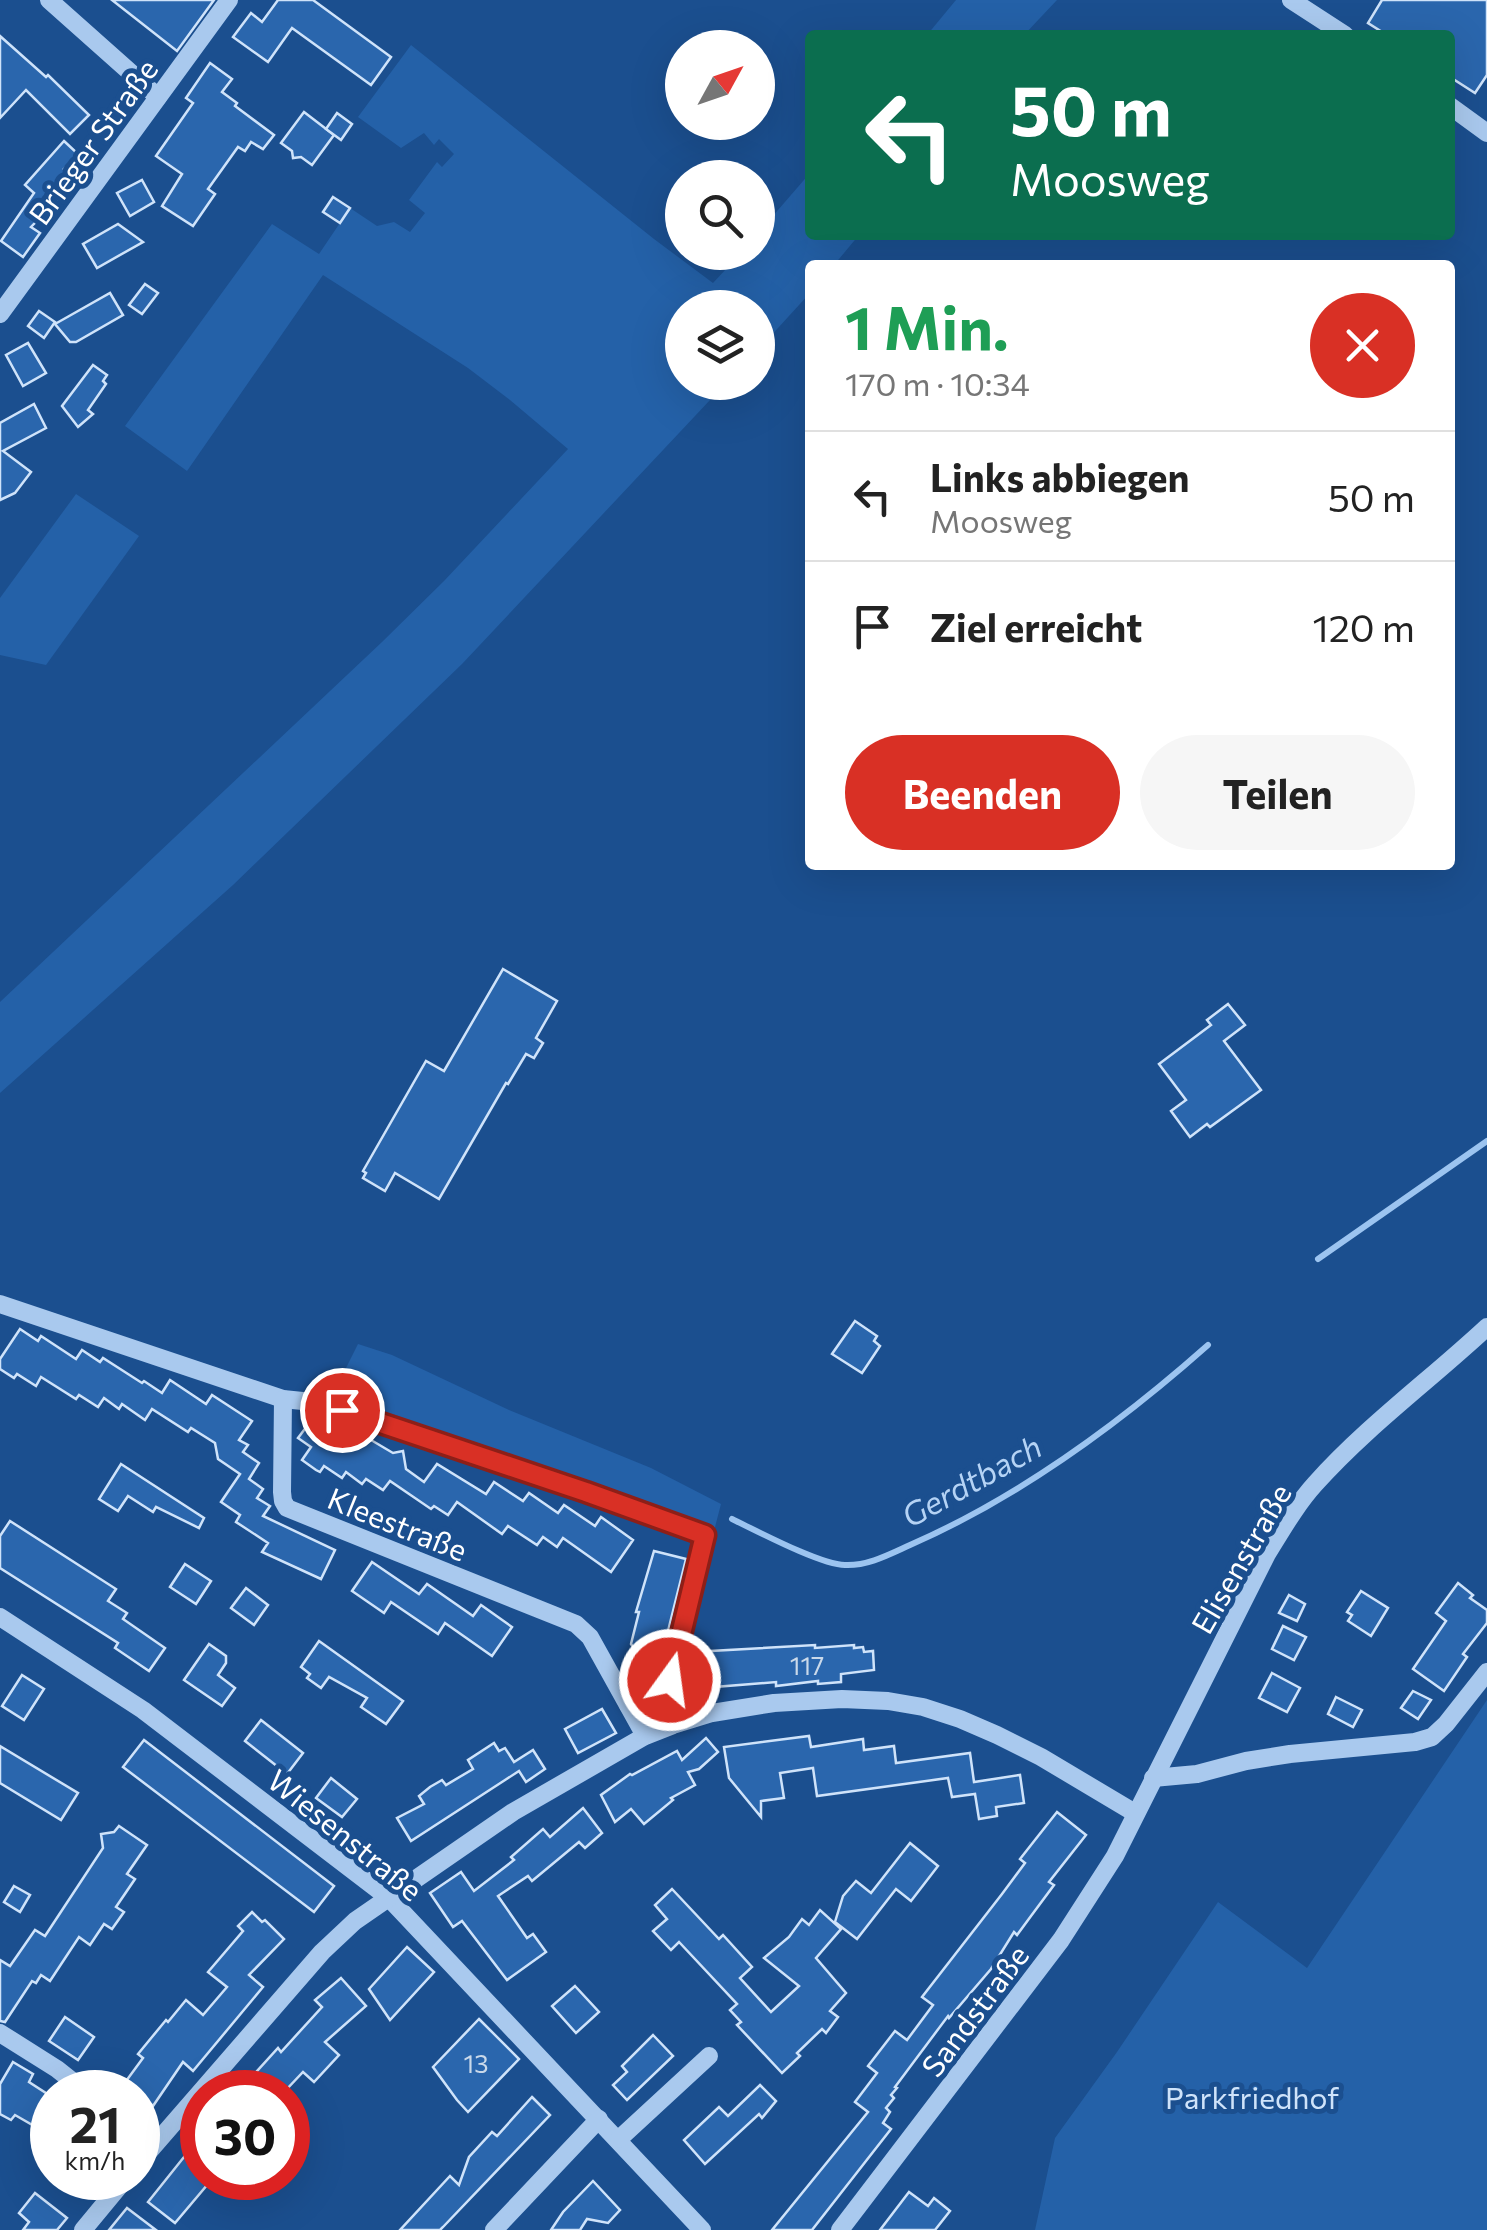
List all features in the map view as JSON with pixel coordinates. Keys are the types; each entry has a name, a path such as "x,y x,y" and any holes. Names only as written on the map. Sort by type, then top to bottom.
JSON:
{"street":[{"path":"50,0 158,97"},
{"name":"Brieger Straße","path":"0,314 230,0"},
{"path":"1292,0 1337,30"},
{"path":"1455,110 1487,134"},
{"path":"0,1304 282,1400 322,1403 705,1535 670,1680 628,1705"},
{"name":"Elisenstraße","path":"1135,1813 1267,1554 1296,1508 1348,1451 1487,1327"},
{"name":"Kleestraße","path":"282,1400 282,1492 287,1508 576,1624 590,1637 646,1736"},
{"name":"Wiesenstraße","path":"0,1617 142,1710 389,1898 702,2230"},
{"path":"1153,1778 1197,1774 1246,1761 1414,1742 1432,1736 1446,1724 1487,1672"},
{"path":"160,2138 322,1952 355,1921 513,1812 646,1736 673,1725 712,1713 758,1706 842,1699 888,1701 960,1718 1040,1757 1135,1813"},
{"name":"Sandstraße","path":"840,2230 1061,1940 1115,1856 1135,1813"},
{"path":"0,2033 57,2070"},
{"path":"619,2140 709,2056"},
{"path":"494,2230 600,2119"},
{"path":"82,2230 107,2200"}],"green space":[{"path":"956,0 1057,0 1029,30 931,30"},
{"path":"411,45 665,247 665,270 696,270 713,283 725,270 775,270 775,213 805,179 805,240 855,240 838,260 805,260 805,298 775,331 775,290 665,290 665,400 710,400 462,664 233,885 0,1093 0,1002 382,642 568,449 468,368 323,275 187,471 125,426 272,224 319,254 350,208 377,226 394,222 410,232 425,213 409,200 437,162 442,167 454,154 439,139 434,145 424,133 401,148 358,117"},
{"path":"76,494 139,536 46,665 0,655 0,598"},
{"path":"358,1344 392,1355 509,1410 651,1468 721,1504 714,1531 334,1398"},
{"name":"Parkfriedhof","path":"1487,1700 1487,2230 1035,2230 1055,2138 1218,1902 1307,1968"}],"building":[{"path":"112,0 214,0 177,51"},
{"path":"278,0 313,0 391,57 371,85 292,28 268,62 233,37 251,13 262,22"},
{"path":"1382,0 1487,0 1487,75 1475,93 1455,80 1455,30 1379,30 1368,23"},
{"path":"0,36 89,115 70,134 26,90 0,118"},
{"path":"210,63 232,79 222,92 274,135 263,149 251,142 245,151 238,147 208,189 215,194 193,226 162,206 182,174 156,156 193,103 186,98"},
{"path":"304,112 334,135 312,165 301,157 293,158 292,151 281,143"},
{"path":"337,113 352,124 341,140 326,129"},
{"path":"64,141 78,154 64,169 68,173 61,181 69,188 31,227 40,233 23,257 1,241 34,193 25,185"},
{"path":"142,180 154,202 130,216 117,193"},
{"path":"333,197 350,208 340,223 323,212"},
{"path":"118,224 143,242 97,268 83,244"},
{"path":"145,284 158,293 142,314 129,305"},
{"path":"110,293 123,315 70,342 55,324"},
{"path":"39,311 55,322 44,338 28,326"},
{"path":"28,343 46,373 23,386 6,355"},
{"path":"93,365 107,375 103,381 106,384 88,410 93,414 78,427 62,406"},
{"path":"34,404 46,428 3,451 31,472 15,493 0,500 0,423"},
{"path":"503,969 557,1001 536,1038 543,1043 534,1058 526,1054 506,1083 439,1199 395,1173 385,1191 363,1178 363,1171 426,1061 444,1071"},
{"path":"1228,1004 1245,1025 1224,1041 1261,1090 1190,1137 1171,1111 1186,1100 1159,1064 1211,1025 1207,1020"},
{"path":"855,1321 877,1336 874,1341 880,1346 862,1373 832,1354"},
{"path":"20,1329 38,1341 41,1336 76,1359 82,1350 100,1362 103,1358 162,1393 170,1380 206,1404 212,1395 252,1421 239,1440 248,1445 243,1452 259,1463 249,1479 263,1489 257,1498 270,1506 263,1516 335,1550 321,1579 262,1552 268,1543 236,1522 240,1515 221,1502 240,1474 218,1459 215,1443 191,1428 188,1432 152,1409 145,1420 122,1404 119,1409 104,1398 98,1407 79,1395 76,1399 41,1377 36,1386 0,1369 0,1359"},
{"path":"310,1422 341,1436 349,1434 360,1442 371,1440 393,1453 403,1451 406,1469 424,1482 437,1464 486,1494 494,1482 523,1501 529,1493 558,1513 564,1505 595,1526 601,1517 633,1540 611,1572 563,1538 557,1547 543,1537 537,1545 508,1526 502,1534 457,1502 448,1515 434,1506 431,1509 390,1481 383,1490 366,1479 362,1484 346,1472 342,1478 324,1466 320,1472 302,1460 311,1447 298,1438"},
{"path":"121,1464 204,1518 199,1528 156,1507 153,1512 128,1496 118,1511 99,1499"},
{"path":"10,1521 116,1589 108,1601 127,1613 123,1619 165,1648 149,1671 115,1648 118,1643 0,1568 0,1536"},
{"path":"654,1551 686,1559 660,1663 630,1656 636,1612"},
{"path":"372,1562 419,1594 427,1584 473,1616 481,1605 512,1627 492,1656 445,1623 438,1634 391,1602 384,1613 352,1591"},
{"path":"185,1564 211,1581 196,1604 170,1587"},
{"path":"1458,1583 1487,1610 1487,1623 1463,1654 1467,1657 1444,1691 1413,1669 1446,1621 1436,1613"},
{"path":"246,1588 268,1605 254,1625 231,1608"},
{"path":"1361,1591 1388,1608 1371,1636 1348,1621 1352,1615 1347,1612"},
{"path":"1289,1595 1305,1604 1297,1621 1279,1613"},
{"path":"1283,1626 1306,1637 1294,1660 1272,1649"},
{"path":"319,1641 403,1701 386,1724 361,1707 367,1698 329,1677 321,1688 307,1678 310,1674 301,1667"},
{"path":"209,1644 226,1656 218,1675 235,1688 222,1706 184,1680"},
{"path":"854,1645 863,1647 864,1652 873,1651 874,1670 841,1674 841,1682 715,1687 715,1695 692,1697 692,1686 679,1688 687,1661 712,1659 711,1651"},
{"path":"1272,1673 1300,1688 1287,1712 1259,1698"},
{"path":"22,1675 44,1689 24,1720 2,1706"},
{"path":"1413,1691 1431,1700 1418,1719 1401,1708"},
{"path":"1336,1697 1362,1710 1353,1727 1328,1714"},
{"path":"602,1709 616,1733 578,1753 565,1729"},
{"path":"261,1720 303,1753 287,1774 245,1741"},
{"path":"809,1736 811,1747 863,1739 864,1750 894,1746 896,1763 970,1753 974,1782 1020,1775 1024,1803 996,1807 997,1816 979,1819 975,1794 952,1797 948,1778 817,1796 813,1768 780,1773 784,1798 761,1801 761,1817 729,1778 724,1747"},
{"path":"706,1738 718,1752 699,1769 688,1772 695,1785 671,1798 644,1824 631,1809 615,1822 601,1795 630,1774 677,1751 682,1760"},
{"path":"144,1740 334,1886 314,1912 123,1767"},
{"path":"494,1743 499,1751 505,1748 514,1762 533,1750 545,1769 526,1782 519,1771 411,1841 397,1818 424,1804 419,1796 430,1787 442,1780 446,1785 473,1769 468,1760"},
{"path":"0,1746 78,1793 61,1820 0,1783"},
{"path":"331,1778 357,1799 342,1817 316,1798"},
{"path":"583,1808 602,1833 585,1848 579,1842 532,1881 528,1876 498,1896 527,1938 533,1934 546,1952 507,1980 462,1921 453,1927 430,1893 461,1872 474,1891 514,1860 511,1857 543,1829 550,1837"},
{"path":"1057,1812 1086,1835 1049,1882 1054,1885 1017,1935 1014,1932 991,1969 948,2016 895,2087 891,2095 894,2098 886,2108 890,2112 883,2123 891,2129 812,2230 772,2230 868,2112 855,2102 877,2073 868,2066 895,2031 907,2040 933,2005 922,1997 1025,1863 1020,1859"},
{"path":"119,1826 147,1845 127,1874 135,1879 116,1907 124,1912 112,1929 104,1924 90,1945 79,1937 50,1981 41,1975 36,1983 32,1981 5,2022 0,2021 0,1960 10,1966 35,1930 45,1936 103,1848 101,1834 114,1832"},
{"path":"910,1843 938,1866 911,1901 896,1889 857,1939 835,1922 843,1896 856,1881 871,1893"},
{"path":"14,1886 30,1895 20,1912 4,1902"},
{"path":"672,1889 752,1967 740,1978 771,2012 799,1986 764,1958 789,1937 802,1919 809,1925 820,1910 841,1929 816,1958 846,1993 830,2011 838,2017 826,2033 822,2029 797,2053 800,2056 782,2073 737,2025 741,2022 730,2010 737,2004 679,1942 671,1950 653,1931 667,1919 655,1905"},
{"path":"252,1912 284,1939 249,1975 263,1987 194,2070 183,2062 160,2096 160,2070 134,2070 143,2058 138,2054 186,2000 203,2015 227,1987 208,1972 243,1931 238,1926"},
{"path":"407,1947 434,1972 390,2020 369,1989"},
{"path":"341,1978 366,2006 325,2042 339,2055 314,2082 310,2070 258,2070 278,2048 281,2052 322,2007 315,2000"},
{"path":"575,1986 599,2012 576,2033 552,2006"},
{"path":"65,2017 94,2037 78,2060 49,2041"},
{"path":"479,2019 519,2059 468,2112 433,2067"},
{"path":"653,2035 673,2056 627,2100 613,2085 627,2072 622,2066"},
{"path":"13,2062 30,2072 30,2124 15,2115 11,2120 0,2114 0,2084"},
{"path":"760,2085 776,2101 762,2118 759,2114 705,2164 684,2140 719,2107 728,2116"},
{"path":"532,2097 550,2115 443,2227 400,2230 450,2176 459,2185 469,2157 492,2132 497,2136"},
{"path":"180,2162 180,2200 194,2200 175,2223 148,2202 160,2200 160,2187"},
{"path":"593,2181 620,2210 608,2223 587,2219 580,2230 551,2230 563,2212"},
{"path":"909,2192 928,2206 934,2198 950,2211 935,2230 880,2230"},
{"path":"30,2199 44,2200 67,2218 57,2230 23,2230 29,2222 19,2213"},
{"path":"127,2208 156,2230 109,2230"}],"waterway":[{"name":"Gerdtbach","path":"1318,1259 1487,1141"},
{"name":"Gerdtbach","path":"732,1519 834,1564 854,1565 879,1559 990,1505 1067,1457 1208,1345"}],"route":[{"path":"342,1410 705,1535 670,1680"}]}
